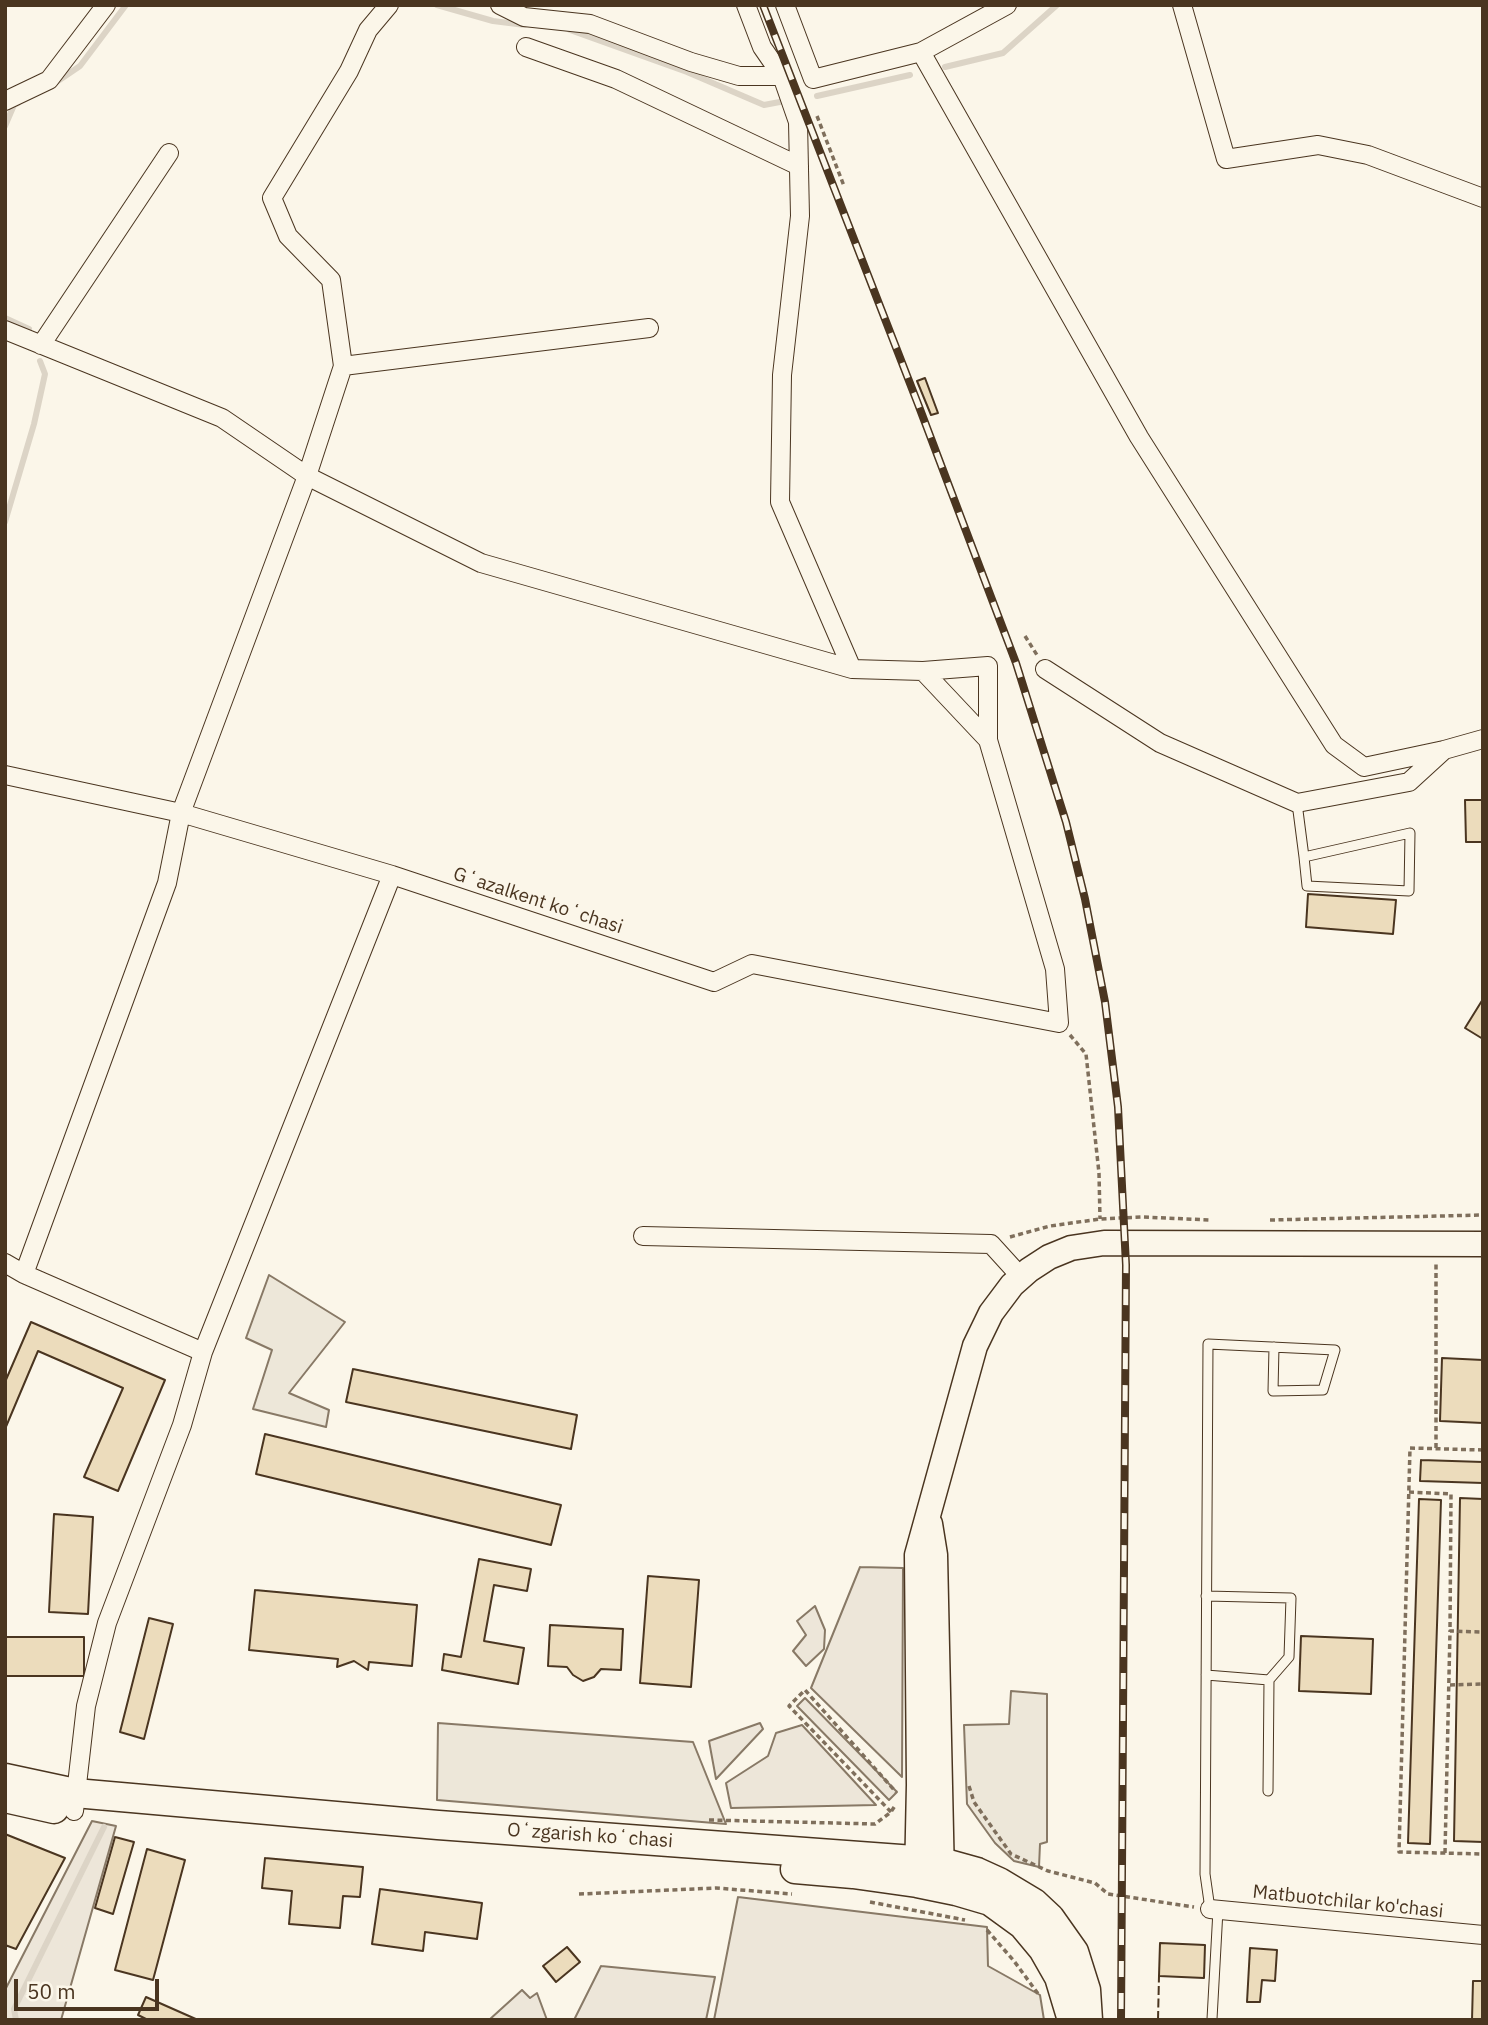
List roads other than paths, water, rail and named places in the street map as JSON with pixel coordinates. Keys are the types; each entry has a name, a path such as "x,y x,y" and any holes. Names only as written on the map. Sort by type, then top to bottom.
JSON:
{"main road":[{"path":"929,1873 935,1555 929,1513 971,1357 979,1335 997,1303 1038,1263 1060,1252 1104,1242 1483,1244"},
{"name":"Oʻzgarish koʻchasi","path":"5,1778 74,1802"},
{"name":"Oʻzgarish koʻchasi","path":"5,1798 74,1802 589,1855 853,1874 977,1871 1034,1903 1050,1918 1069,1943 1086,1990 1088,2020"},
{"name":"Oʻzgarish koʻchasi","path":"929,1873 990,1902 1030,1933 1049,1958 1059,1977 1072,2020"}],"street":[{"path":"5,101 49,80 106,5"},
{"path":"24,1273 167,883 181,813 307,476 343,366 331,280 288,236 272,198 349,71 368,30 389,5"},
{"path":"500,5 524,18 590,24 691,62 739,76 782,76"},
{"path":"746,5 762,47 782,76 798,122 800,216 782,375 780,502 852,668"},
{"path":"785,5 813,79 921,52 1007,5"},
{"path":"1182,5 1226,159 1318,145 1368,155 1483,198"},
{"path":"526,47 616,79 799,166"},
{"path":"921,52 1139,438 1334,745 1364,767 1483,739"},
{"path":"41,345 169,153"},
{"path":"343,366 649,328"},
{"path":"5,330 222,418 307,476 481,563 852,668 923,671 988,666 988,740"},
{"path":"1045,669 1160,743 1297,803 1409,782 1444,750"},
{"path":"923,671 988,740"},
{"name":"Gʻazalkent koʻchasi","path":"5,775 181,813 392,875 714,982 752,964 1059,1023 1055,969 988,740"},
{"path":"74,1802 86,1706 107,1623 182,1425 203,1352 392,875"},
{"path":"643,1236 991,1244 1021,1277"},
{"path":"5,1263 203,1352"},
{"name":"Matbuotchilar ko'chasi","path":"1214,1910 1483,1935"}],"lane":[{"path":"1297,803 1307,886 1409,891 1410,833 1304,857"},
{"path":"1212,2019 1214,1910 1205,1874 1208,1344 1274,1347 1335,1350 1323,1390 1273,1391 1274,1347"},
{"path":"1206,1596 1291,1598 1289,1657 1269,1680 1268,1790"},
{"path":"1206,1675 1269,1680"}],"waterway":[{"path":"55,83 80,66 126,5"},
{"path":"437,5 493,21 525,25"},
{"path":"945,67 1003,53 1057,5"},
{"path":"570,30 687,72 764,105 785,101"},
{"path":"817,96 910,75"},
{"path":"5,126 14,105 18,103"},
{"path":"5,318 29,329"},
{"path":"5,522 34,424 45,374 40,361"},
{"path":"16,2020 14,2009 104,1827"}],"railway":[{"path":"763,5 1016,663 1066,822 1085,899 1105,1002 1118,1107 1126,1265 1121,2020"}]}
